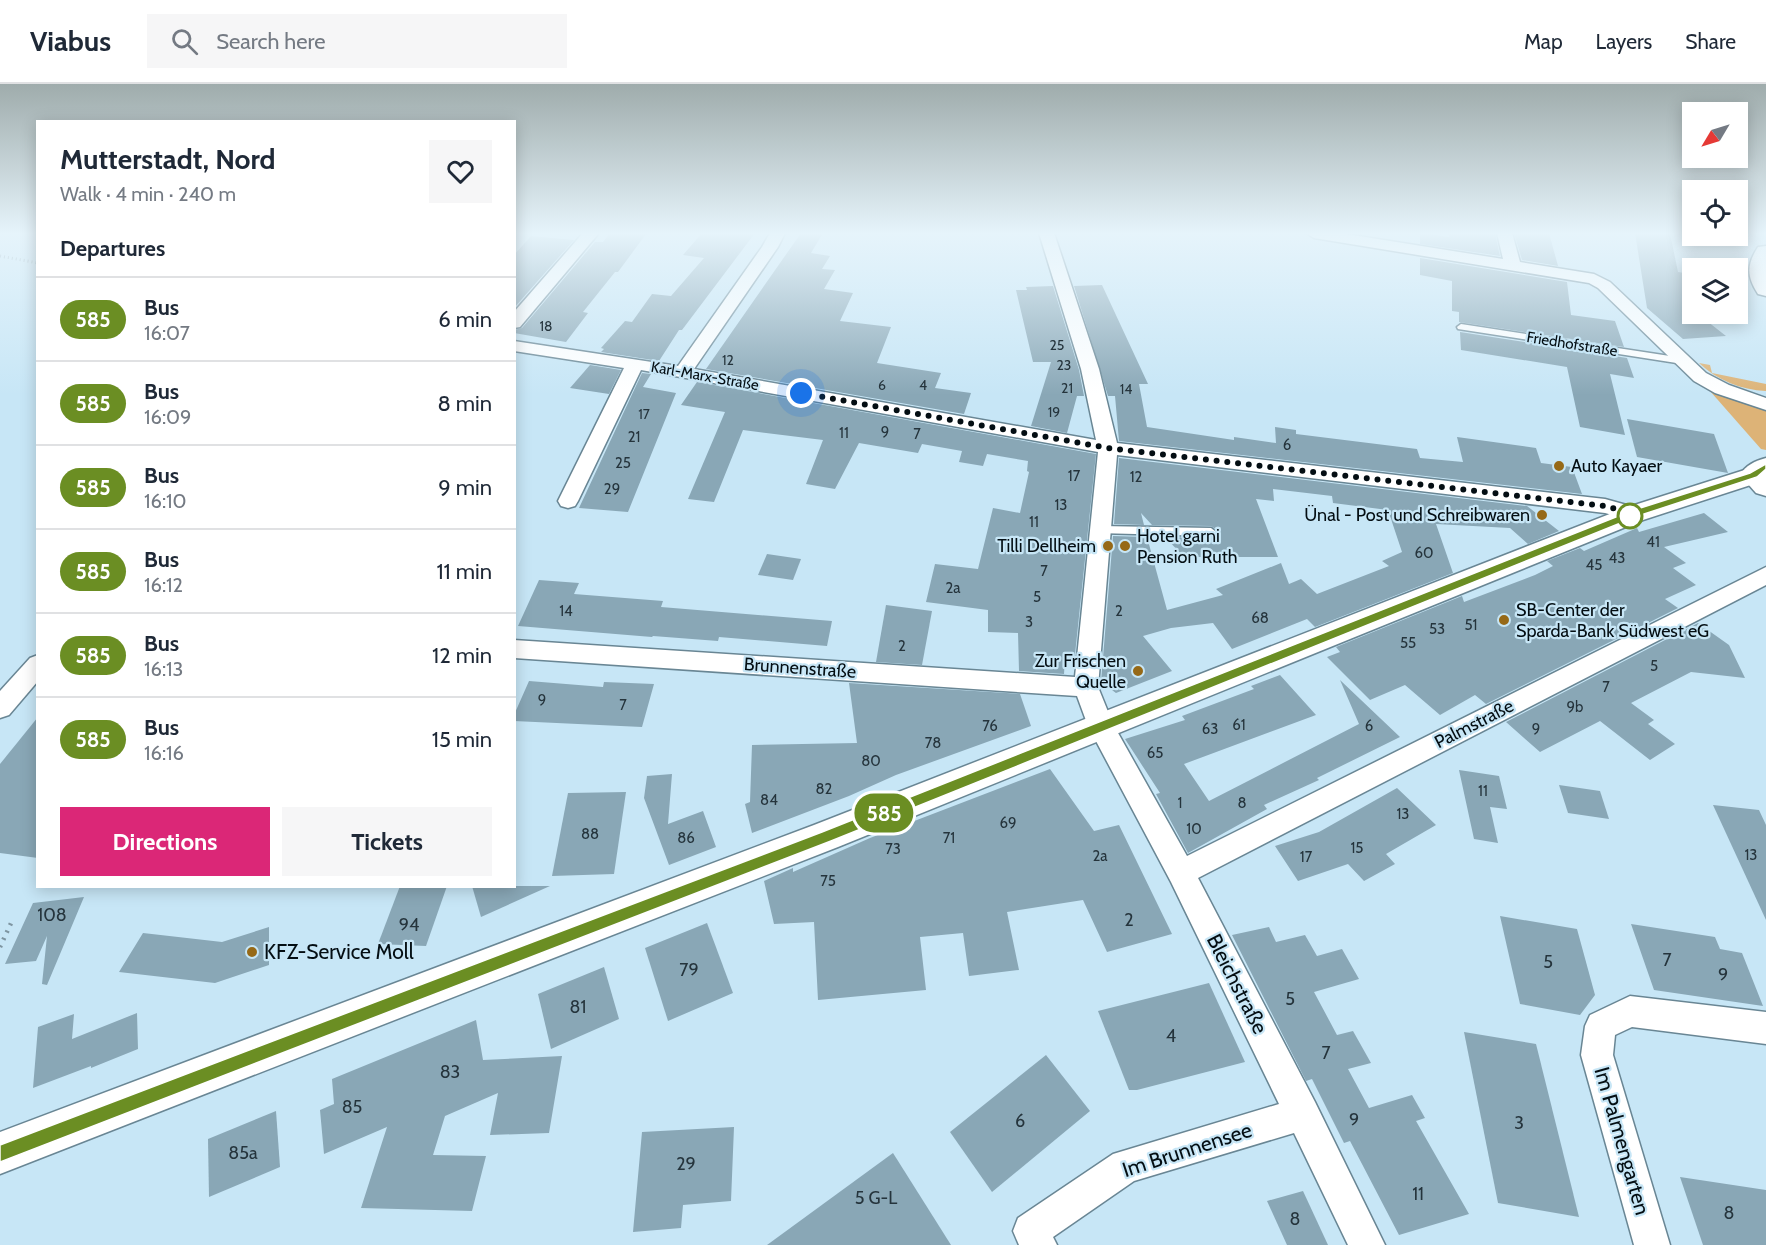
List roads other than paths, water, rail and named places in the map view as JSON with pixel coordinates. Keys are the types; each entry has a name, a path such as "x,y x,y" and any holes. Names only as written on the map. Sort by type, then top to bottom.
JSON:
{"street":[{"path":"516,321 545,287"},
{"path":"683,372 742,287"},
{"path":"1064,287 1090,369 1108,448 1086,687"},
{"path":"1606,287 1700,377 1766,404"},
{"name":"Karl-Marx-Straße","path":"516,346 683,372 1108,448 1593,505 1635,514"},
{"path":"568,501 636,364"},
{"path":"0,1154 826,836 1635,514 1762,477"},
{"name":"Palmstraße","path":"1181,873 1766,575"},
{"name":"Brunnenstraße","path":"516,649 1086,687"},
{"path":"0,708 36,666"},
{"name":"Bleichstraße","path":"1086,687 1101,726 1181,873 1367,1245"},
{"name":"Im Palmengarten","path":"1652,1245 1597,1055 1601,1026 1630,1011 1766,1028"},
{"name":"Im Brunnensee","path":"1040,1245 1031,1231 1125,1166 1303,1114"}],"lane":[{"name":"Friedhofstraße","path":"1461,327 1683,361"},
{"path":"1101,530 1211,532"}],"place":[{"name":"Auto Kayaer","path":"1559,466"},
{"name":"Ünal - Post und Schreibwaren","path":"1542,515"},
{"name":"Tilli Dellheim","path":"1108,546"},
{"name":"Hotel garni Pension Ruth","path":"1125,546"},
{"name":"SB-Center der Sparda-Bank Südwest eG","path":"1504,620"},
{"name":"Zur Frischen Quelle","path":"1138,671"},
{"name":"KFZ-Service Moll","path":"252,952"}]}
